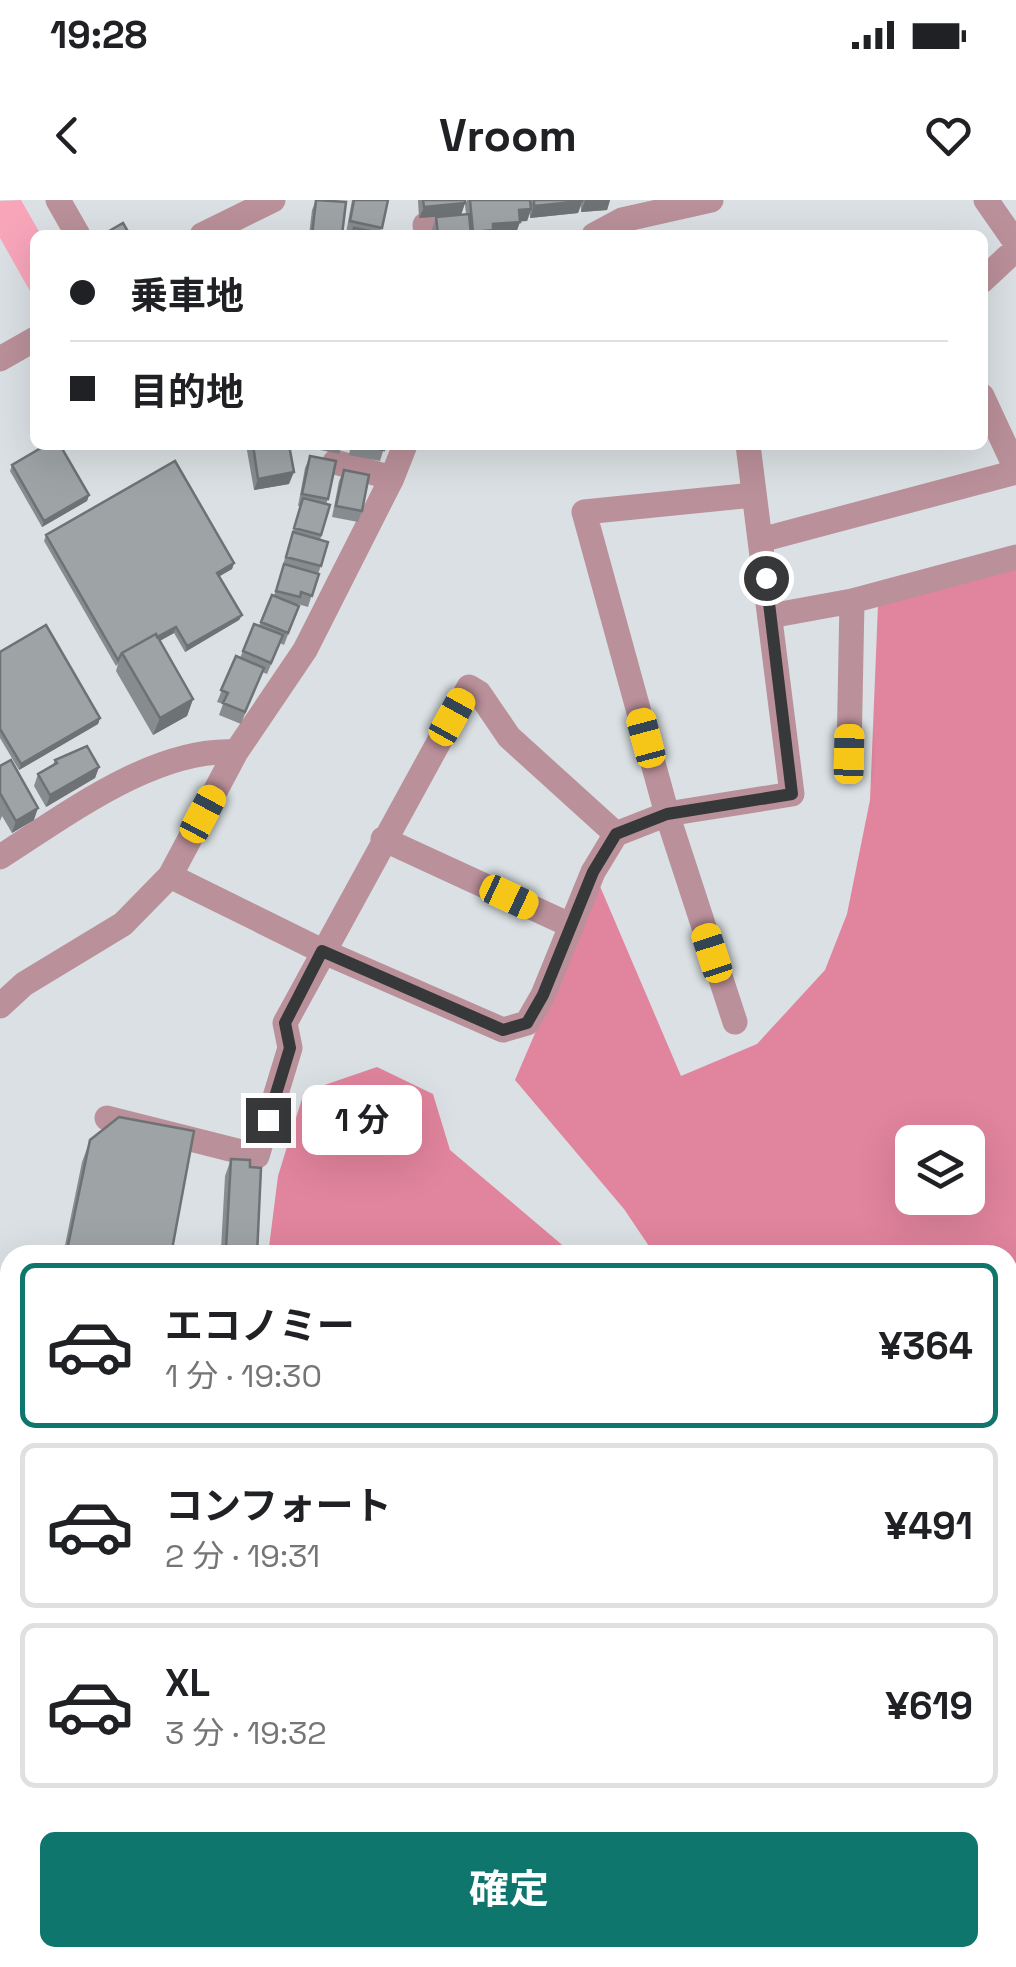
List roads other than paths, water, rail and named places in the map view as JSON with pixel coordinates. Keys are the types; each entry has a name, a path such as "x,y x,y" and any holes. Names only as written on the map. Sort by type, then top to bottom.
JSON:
{"street":[{"path":"58,200 75,230"},
{"path":"220,230 273,200"},
{"path":"603,230 622,220 711,200"},
{"path":"986,200 1016,246 988,275"},
{"path":"0,359 30,342"},
{"path":"761,540 1016,471 988,409"},
{"path":"0,1006 24,984 123,924 170,876 236,752 305,650 403,450"},
{"path":"170,876 322,951 503,1030 527,1023 543,995 593,872 616,834 667,814 792,794 749,450"},
{"path":"335,462 392,478"},
{"path":"735,1022 667,814 584,512 754,495"},
{"path":"770,616 852,600 1016,557"},
{"path":"849,754 852,600"},
{"path":"106,1118 257,1156 290,1048 285,1023 469,687 478,693 509,737 616,834"},
{"path":"0,857 152,768 210,750 236,752"},
{"path":"383,838 572,926"}]}
